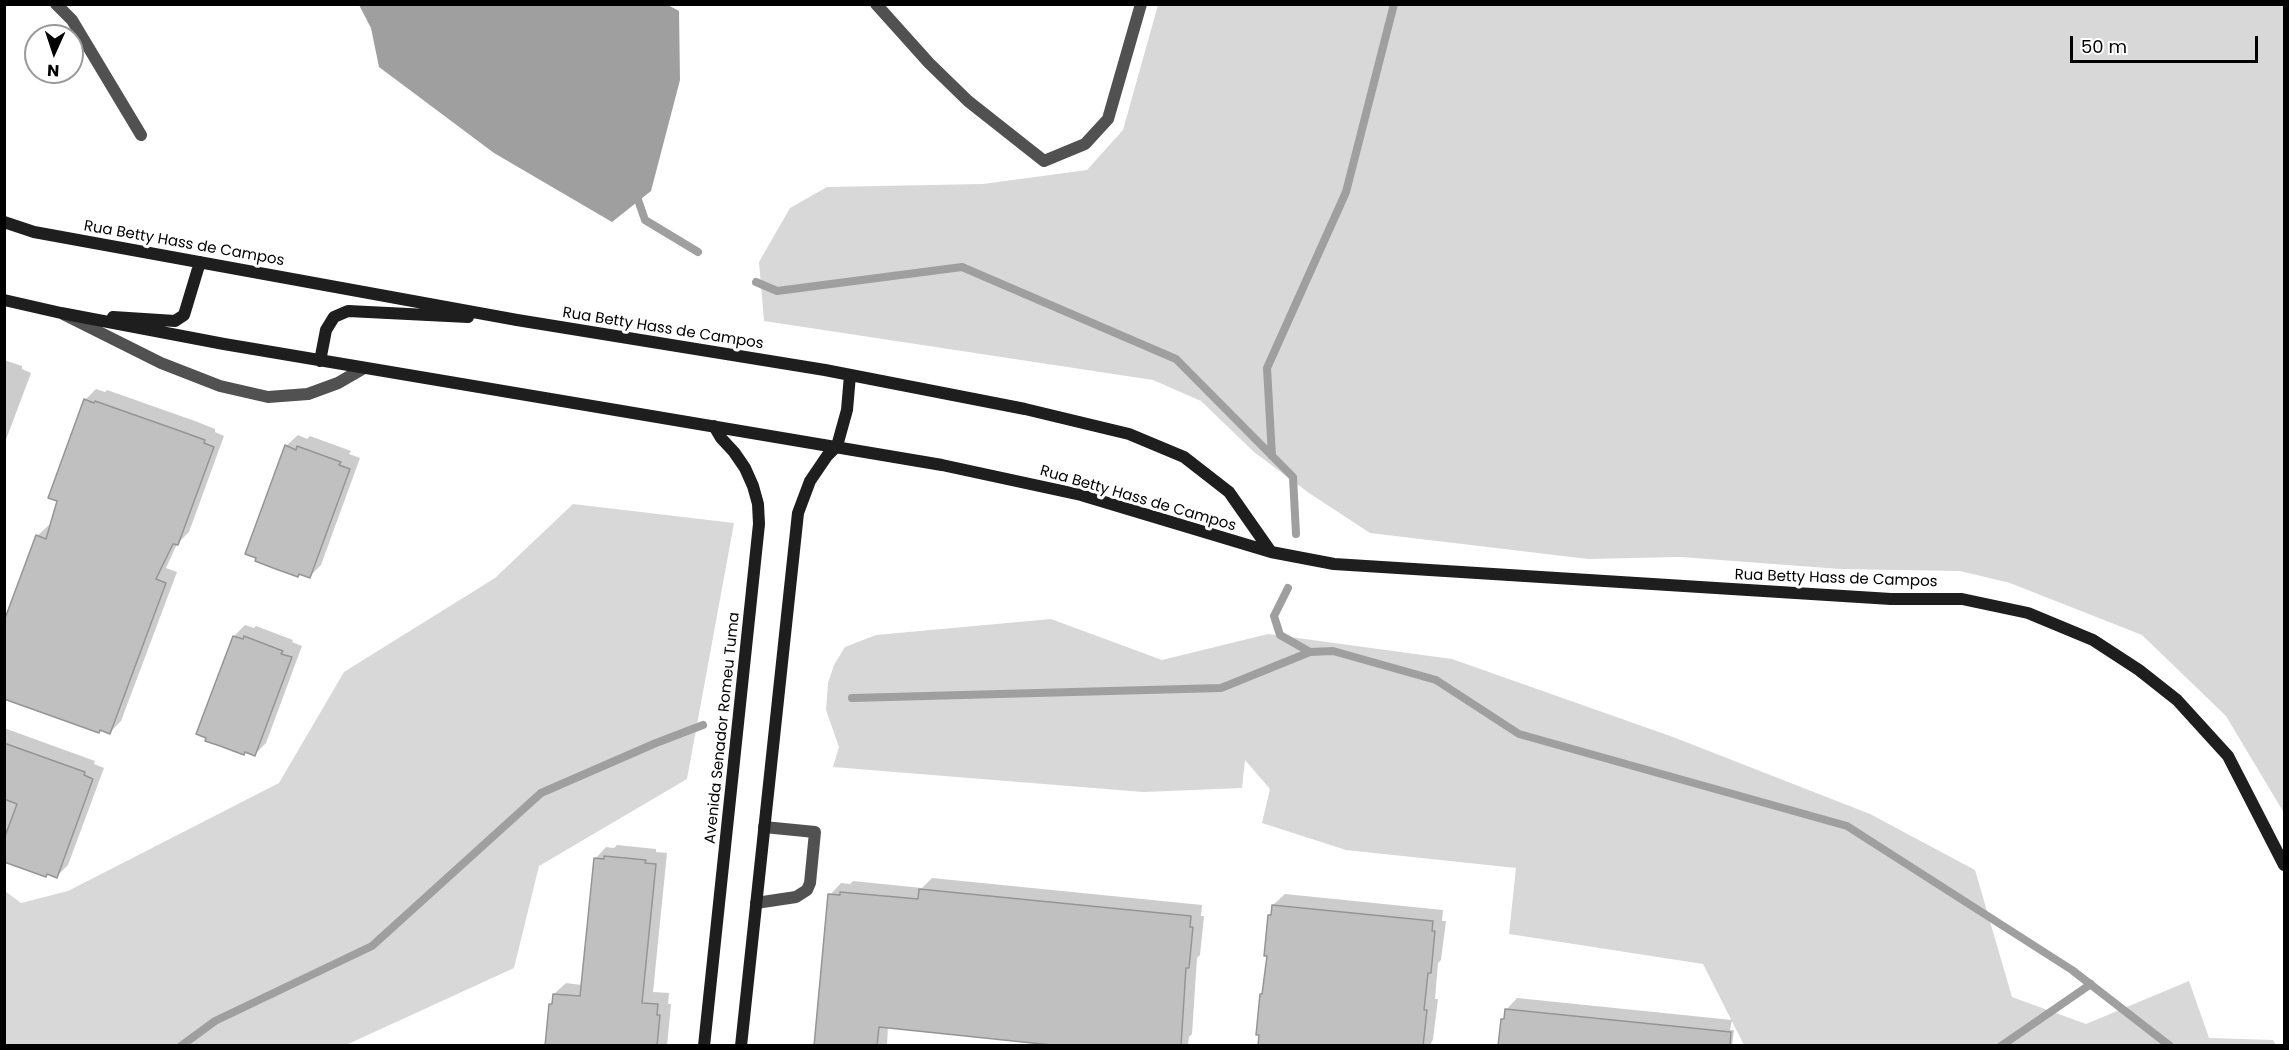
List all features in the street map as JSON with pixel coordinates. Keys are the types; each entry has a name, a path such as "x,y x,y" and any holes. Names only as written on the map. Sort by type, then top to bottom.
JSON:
{"street":[{"path":"56,4 72,20 141,135"},
{"path":"882,7 928,63 968,101 1044,161 1085,144 1108,119 1141,4"},
{"name":"Rua Betty Hass de Campos","path":"4,222 34,232 518,320 850,375 1025,410 1129,434 1184,457 1229,492 1270,552"},
{"path":"61,313 175,321 184,315 200,262"},
{"name":"Rua Betty Hass de Campos","path":"4,300 61,313 320,361 942,465 1081,495 1270,552 1334,564 1429,572 1891,599 1962,599 2028,613 2093,640 2139,670 2177,700 2228,756 2284,865"},
{"path":"320,361 326,330 334,317 348,311 518,320"},
{"path":"61,313 161,363 220,386 268,397 308,394 338,383 364,368"},
{"path":"741,1046 798,513 810,481 827,456 837,446 847,410 850,375"},
{"name":"Avenida Senador Romeu Tuma","path":"704,1046 759,524 758,504 746,468 714,426"},
{"path":"756,903 796,897 807,890 815,832 764,827"}],"shaded area":[{"path":"666,4 679,11 680,80 651,191 612,222 494,153 379,67 371,28 359,5"},
{"path":"1158,5 2284,5 2284,813 2226,716 2142,635 2010,583 1960,571 1840,569 1681,557 1588,559 1370,533 1309,493 1254,452 1201,401 1153,380 764,321 759,262 790,208 827,187 983,184 1087,170 1123,130"},
{"path":"573,504 734,523 687,779 539,866 514,968 346,1045 5,1045 5,891 21,903 68,891 279,783 344,672 495,578"},
{"path":"1051,619 1162,660 1268,634 1452,659 1673,737 1870,814 1975,870 2012,997 2086,1024 2189,981 2209,1038 2273,1040 2276,1045 1744,1045 1703,964 1509,934 1516,868 1346,850 1262,823 1270,789 1245,760 1242,788 1143,792 833,767 839,747 826,710 828,683 834,665 845,647 876,635"}],"building":[{"path":"84,399 205,440 204,443 214,447 178,545 173,544 156,579 166,583 110,734 100,730 99,733 4,699 4,621 36,535 46,539 57,501 48,498"},
{"path":"285,445 296,450 297,446 341,462 339,465 350,469 310,578 299,574 298,577 273,568 245,554"},
{"path":"233,636 243,639 244,636 283,651 281,654 292,657 255,756 245,752 244,755 205,741 206,738 196,734"},
{"path":"4,743 85,772 84,775 93,779 57,878 47,874 46,877 4,862 4,839 17,804 4,799"},
{"path":"604,856 646,860 645,863 656,864 642,1003 658,1004 657,1015 660,1015 657,1046 545,1046 549,1004 552,1004 553,994 580,996 594,858 604,859"},
{"path":"919,889 1191,916 1190,927 1193,927 1189,968 1186,968 1181,1046 1061,1046 879,1027 877,1046 814,1046 828,894 840,895 840,892 918,899"},
{"path":"1272,905 1433,921 1432,931 1435,931 1431,973 1428,973 1424,1010 1427,1010 1423,1046 1258,1046 1259,1035 1256,1035 1260,994 1262,994 1267,956 1264,956 1268,915 1271,915"},
{"path":"1505,1009 1731,1032 1730,1046 1498,1046 1501,1019 1504,1019"}],"waterway":[{"path":"1272,456 1267,368 1346,192 1394,4"},
{"path":"636,194 645,220 698,252"},
{"path":"756,282 777,291 962,267 1176,359 1293,477 1296,534"},
{"path":"1288,588 1274,616 1280,635 1310,652 1333,651 1436,680 1519,734 1847,826 2072,970 2170,1046"},
{"path":"852,698 1221,688 1310,652"},
{"path":"181,1046 215,1021 372,946 541,793 703,725"},
{"path":"2001,1046 2091,984"}]}
